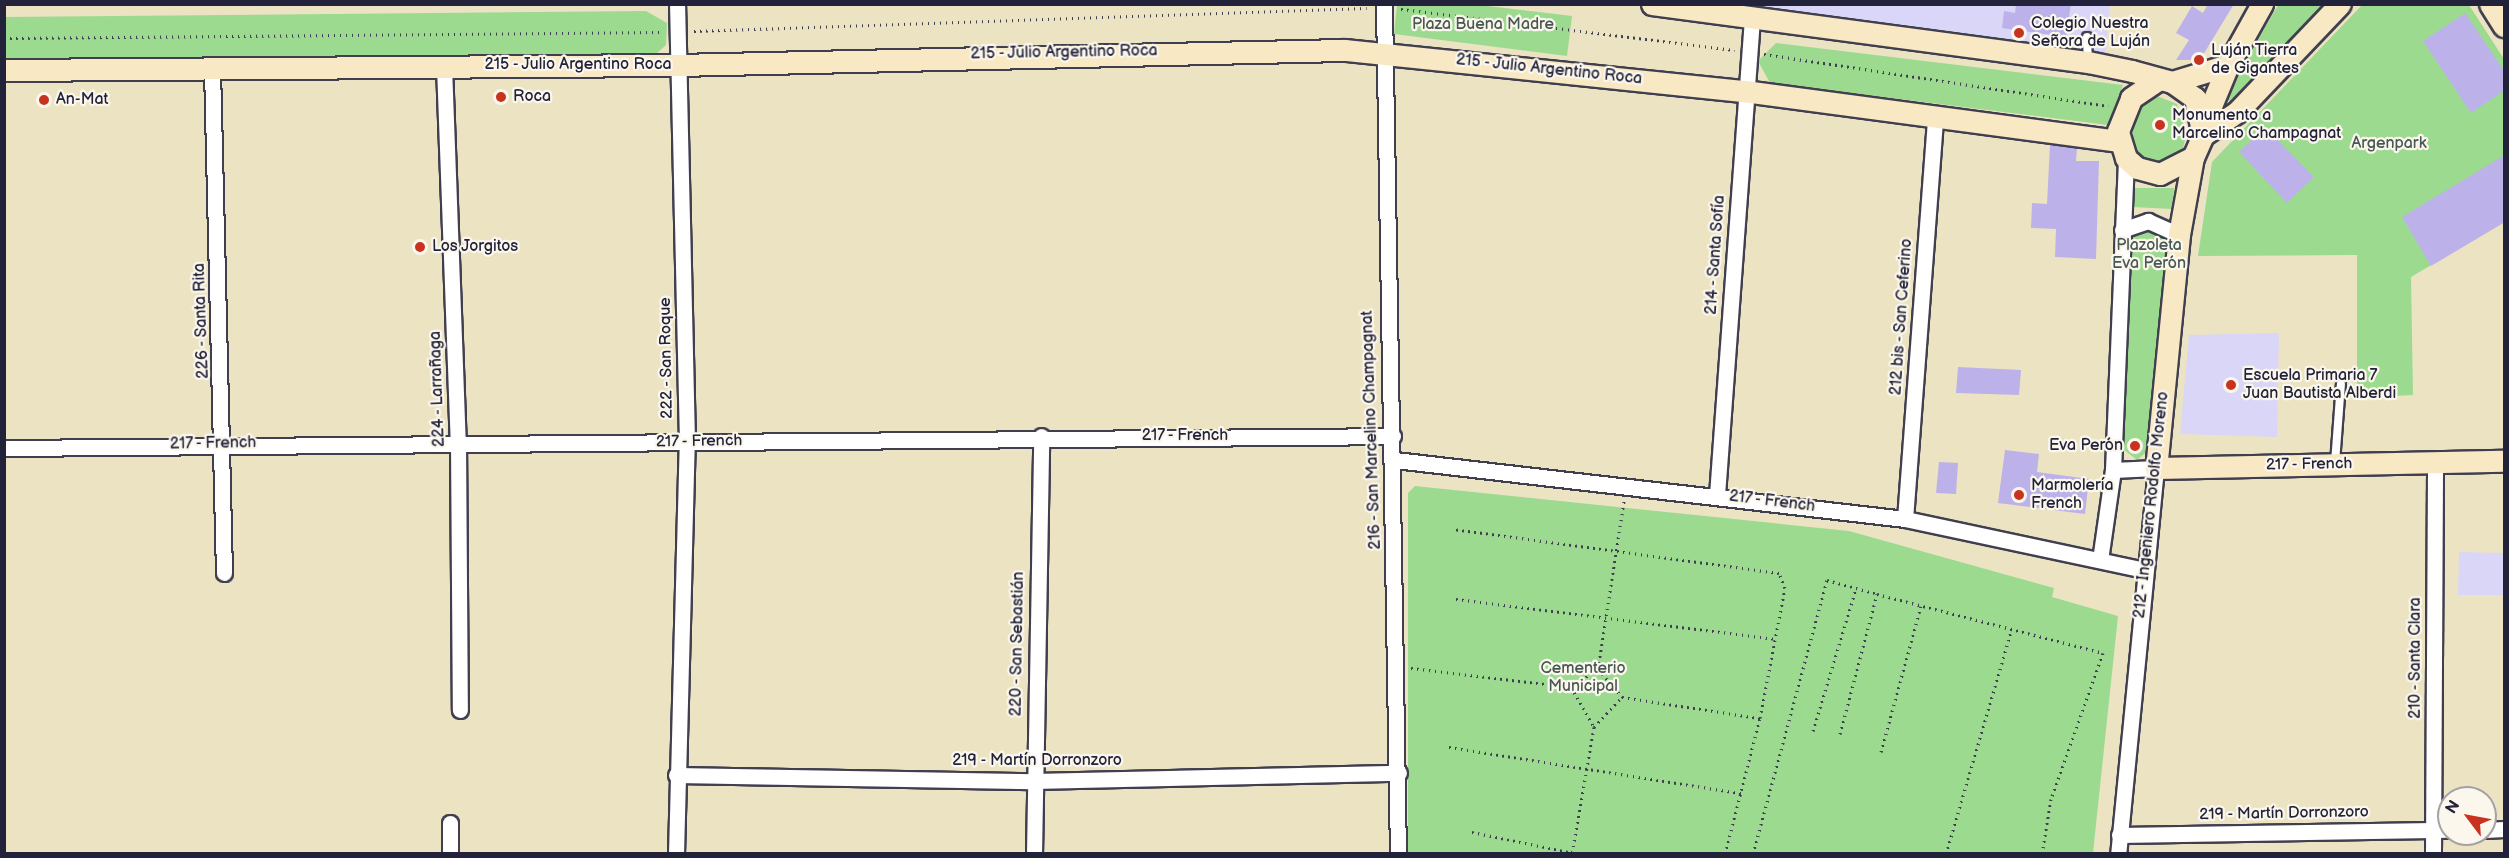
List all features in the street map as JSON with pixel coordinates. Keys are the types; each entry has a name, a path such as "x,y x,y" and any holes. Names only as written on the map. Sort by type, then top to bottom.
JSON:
{"street":[{"name":"222 - San Roque","path":"676,854 676,775 687,442 677,4"},
{"name":"216 - San Marcelino Champagnat","path":"1384,4 1382,51 1386,352 1395,460 1398,854"},
{"path":"1652,4 2088,62 2166,80 2195,98 2203,129"},
{"path":"2122,150 2137,168 2160,174 2193,157 2228,65 2262,4"},
{"path":"2203,129 2237,112 2340,4"},
{"path":"2490,4 2505,26"},
{"name":"214 - Santa Sofía","path":"1717,495 1744,91 1752,18"},
{"name":"215 - Julio Argentino Roca","path":"4,70 677,65 1251,49 1382,51 1744,91 1935,118 2122,150"},
{"path":"2100,560 2113,470 2124,108 2166,80 2228,65"},
{"name":"224 - Larrañaga","path":"444,66 458,441 460,710"},
{"name":"226 - Santa Rita","path":"212,68 223,444 224,573"},
{"name":"212 bis - San Ceferino","path":"1905,519 1935,118"},
{"name":"212 - Ingeniero Rodolfo Moreno","path":"2118,854 2144,570 2179,235 2193,157"},
{"path":"2122,230 2148,221 2179,235"},
{"name":"217 - French","path":"4,448 458,441 687,442 1041,436 1394,436"},
{"name":"220 - San Sebastián","path":"1034,854 1032,781 1041,436"},
{"name":"217 - French","path":"1395,460 1717,495 1905,519 2144,570"},
{"name":"217 - French","path":"2113,470 2505,460"},
{"name":"210 - Santa Clara","path":"2433,854 2435,463"},
{"name":"219 - Martín Dorronzoro","path":"676,775 1032,781 1399,773"},
{"path":"450,823 450,854"},
{"name":"219 - Martín Dorronzoro","path":"2119,835 2437,830"}],"lane":[{"path":"2087,37 2088,62"},
{"path":"2335,465 2341,384"}],"path":[{"path":"1395,666 1571,687 1598,669 1627,485"},
{"path":"1455,529 1616,553 1779,573 1785,588 1760,718 1725,854"},
{"path":"1753,854 1827,580 2011,632 2103,653 2051,800 2042,854"},
{"path":"1813,731 1856,588"},
{"path":"1839,734 1877,594 1883,596"},
{"path":"1456,599 1605,621 1775,639"},
{"path":"1881,752 1921,606"},
{"path":"1946,854 2011,632"},
{"path":"1598,669 1622,697 1760,718"},
{"path":"1571,687 1593,727"},
{"path":"1572,853 1593,727 1622,697"},
{"path":"1449,747 1741,793"},
{"path":"1472,832 1578,854"}],"shaded area":[{"name":"Colegio Nuestra Señora de Luján","path":"1756,5 2110,5 2105,61"},
{"name":"Escuela Primaria 7 Juan Bautista Alberdi","path":"2279,333 2277,437 2180,434 2189,335"},
{"path":"2459,552 2504,553 2504,595 2458,595"}],"green space":[{"name":"Plaza Buena Madre","path":"1397,5 1479,5 1572,16 1567,56 1394,34"},
{"path":"2278,5 2330,5 2232,104 2225,98"},
{"name":"Argenpark","path":"2362,5 2469,5 2504,59 2504,222 2411,277 2413,395 2357,398 2357,255 2198,256 2212,162"},
{"path":"646,11 667,23 666,45 655,55 5,64 4,17"},
{"path":"1776,43 2123,85 2108,125 1770,83 1758,61"},
{"path":"2157,96 2177,104 2186,134 2182,154 2152,169 2135,153 2131,119 2136,105"},
{"path":"2133,188 2174,188 2172,209 2132,207"},
{"name":"Plazoleta Eva Perón","path":"2145,228 2170,239 2150,449 2137,460 2123,449 2128,253 2134,233"},
{"name":"Cementerio Municipal","path":"1415,486 1849,531 2054,588 2052,597 2118,616 2093,853 1408,853 1408,493"}],"building":[{"path":"2016,4 2071,4 2066,37 2002,28 2004,11 2015,13"},
{"path":"2208,4 2234,4 2200,60 2176,60 2189,40 2176,33 2192,6 2203,13"},
{"path":"2465,13 2505,72 2505,90 2471,113 2423,41"},
{"path":"2265,127 2314,177 2287,203 2239,152"},
{"path":"2050,145 2077,148 2076,161 2099,161 2096,259 2055,257 2056,229 2031,228 2032,203 2047,204"},
{"path":"2505,155 2505,222 2431,266 2402,217"},
{"path":"1958,367 2021,370 2019,395 1956,393"},
{"path":"2005,450 2039,454 2037,472 2089,479 2085,514 1998,503"},
{"path":"1939,462 1958,463 1956,494 1936,493"}],"place":[{"name":"Colegio Nuestra Señora de Luján","path":"2019,33"},
{"name":"Luján Tierra de Gigantes","path":"2199,60"},
{"name":"Roca","path":"501,97"},
{"name":"An-Mat","path":"44,100"},
{"name":"Monumento a Marcelino Champagnat","path":"2160,125"},
{"name":"Los Jorgitos","path":"420,247"},
{"name":"Escuela Primaria 7 Juan Bautista Alberdi","path":"2231,385"},
{"name":"Eva Perón","path":"2135,446"},
{"name":"Marmolería French","path":"2019,495"}]}
